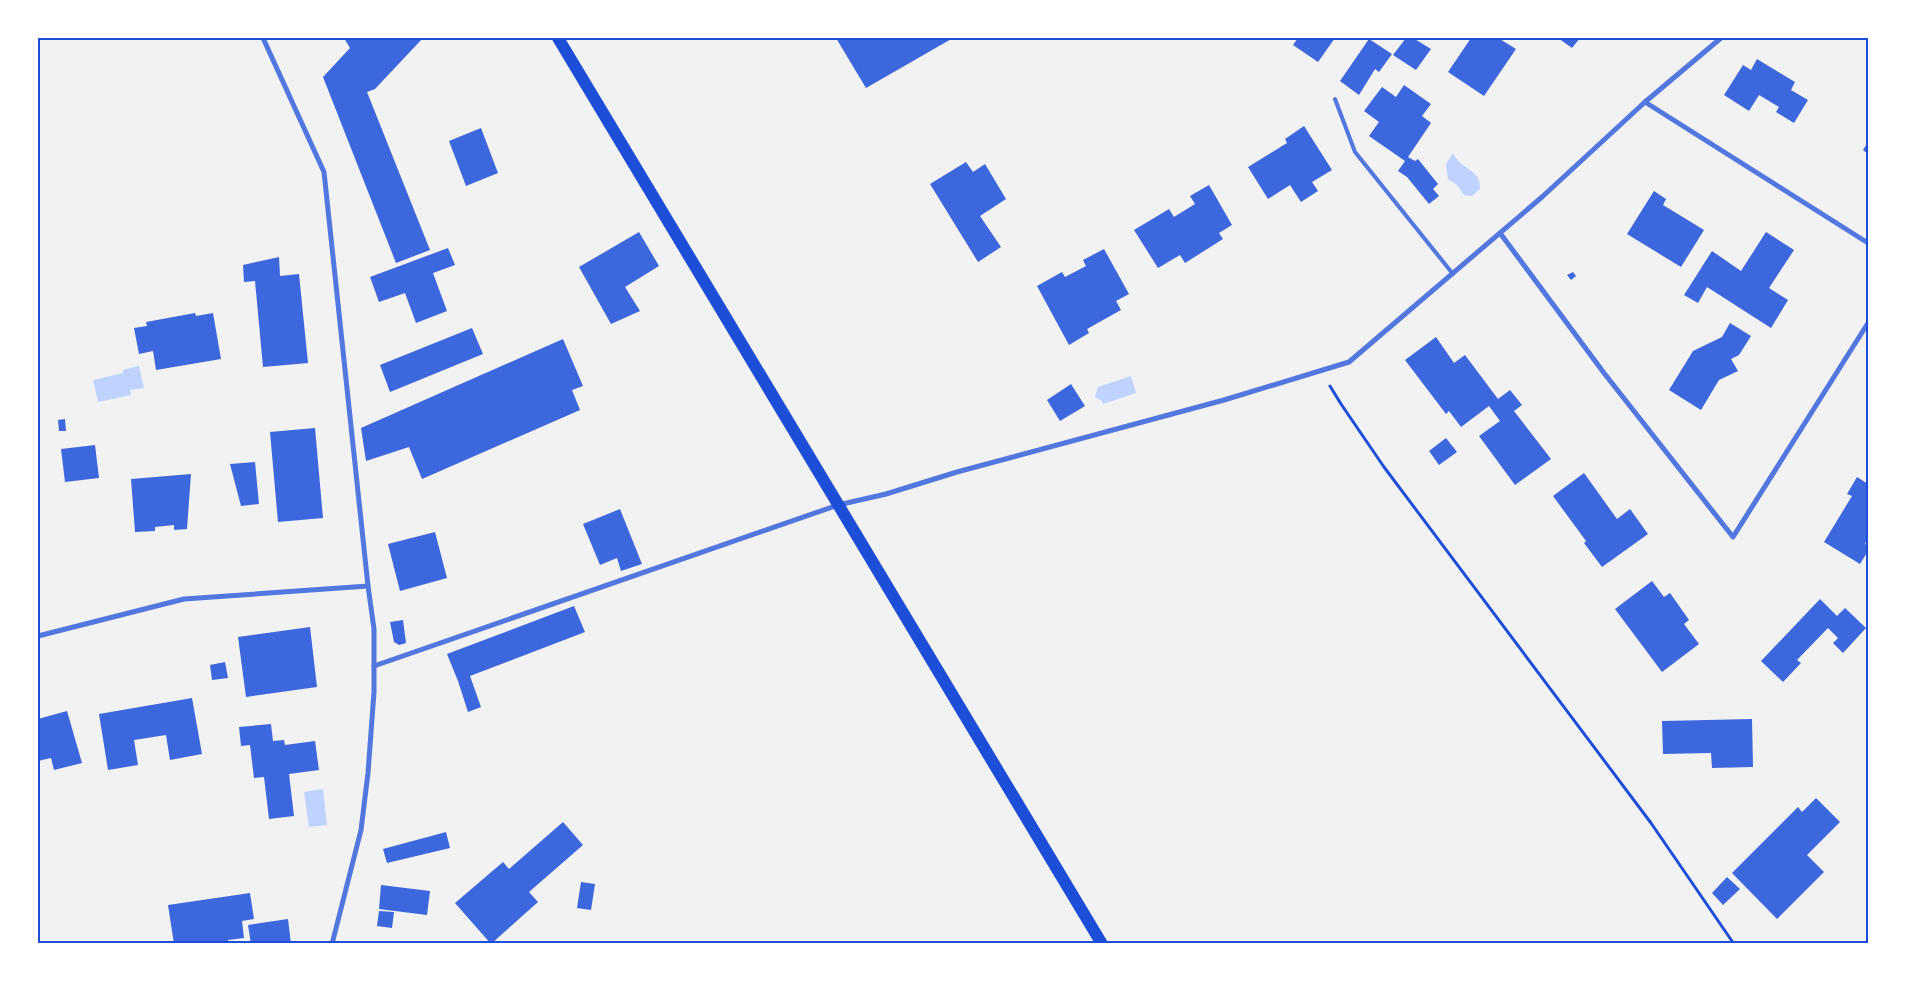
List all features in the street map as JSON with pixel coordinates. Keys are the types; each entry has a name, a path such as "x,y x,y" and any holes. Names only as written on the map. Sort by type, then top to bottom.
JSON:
{"main road":[{"path":"558,38 1102,944"}],"street":[{"path":"263,38 324,172 374,629 374,692 361,830 332,944"},
{"path":"374,666 838,505 886,494 957,472 1224,400 1349,362 1542,197 1645,102 1721,38"},
{"path":"1645,102 1868,243"},
{"path":"1500,233 1604,373 1733,537 1868,323"},
{"path":"38,636 184,598 368,586"}],"lane":[{"path":"1335,98 1355,152 1453,274"}],"path":[{"path":"1321,371 1340,404 1384,466 1651,823 1734,944"}],"water":[{"path":"1453,153 1456,159 1477,177 1480,189 1472,196 1464,195 1457,185 1448,179 1446,164"},
{"path":"139,366 144,388 130,390 131,395 98,402 93,380 123,373 123,370"},
{"path":"1131,376 1136,393 1103,404 1102,401 1095,397 1098,387"},
{"path":"323,789 327,825 309,827 304,792"}],"building":[{"path":"344,38 423,38 375,89 367,92 430,250 396,263 323,77 350,48"},
{"path":"836,38 953,38 866,88"},
{"path":"1298,38 1335,38 1318,62 1293,45"},
{"path":"1406,38 1413,38 1431,49 1416,70 1393,55"},
{"path":"1471,38 1498,38 1516,49 1484,96 1448,72"},
{"path":"1558,38 1580,38 1572,48"},
{"path":"1369,39 1392,54 1379,72 1375,69 1359,95 1340,81"},
{"path":"1757,59 1795,82 1791,90 1808,100 1794,123 1776,112 1779,107 1759,95 1749,111 1724,95 1743,65 1751,70"},
{"path":"1404,85 1431,104 1422,116 1431,123 1408,157 1415,161 1418,159 1438,184 1433,189 1439,196 1429,204 1407,177 1398,171 1405,161 1369,136 1379,122 1364,111 1382,87 1396,97"},
{"path":"1304,126 1332,170 1312,182 1318,191 1301,202 1290,185 1268,199 1248,167 1287,143 1285,139"},
{"path":"481,128 498,173 466,186 449,141"},
{"path":"1868,142 1868,154 1863,150"},
{"path":"966,162 973,172 985,164 1006,199 980,216 1001,247 978,262 930,184"},
{"path":"1209,185 1232,225 1219,233 1223,239 1185,263 1180,255 1158,268 1134,230 1169,209 1174,217 1195,204 1190,196"},
{"path":"1654,191 1666,199 1663,205 1704,230 1681,267 1627,234"},
{"path":"639,232 659,266 625,287 640,311 611,324 579,267"},
{"path":"1766,232 1794,250 1769,288 1788,300 1771,328 1707,287 1698,303 1684,295 1712,251 1741,271"},
{"path":"448,248 455,265 433,273 447,311 416,323 405,293 379,302 370,277"},
{"path":"1104,249 1129,294 1116,301 1121,310 1087,329 1089,333 1069,345 1037,286 1062,272 1065,277 1086,266 1083,260"},
{"path":"279,257 280,276 299,274 308,363 263,367 255,281 244,282 243,265"},
{"path":"1573,272 1576,276 1571,280 1567,275"},
{"path":"195,313 196,316 213,313 221,359 156,370 153,351 139,354 134,328 147,326 146,322"},
{"path":"1730,323 1751,336 1739,355 1731,359 1738,371 1719,380 1701,410 1669,390 1693,351 1722,337"},
{"path":"472,328 483,354 390,392 380,365"},
{"path":"1436,337 1454,363 1465,355 1498,399 1510,390 1522,405 1514,411 1551,459 1515,485 1479,436 1500,421 1489,406 1461,427 1449,411 1446,414 1405,360"},
{"path":"563,339 583,386 572,390 580,410 422,479 409,447 366,461 361,428"},
{"path":"1071,384 1085,406 1060,421 1047,400"},
{"path":"65,419 66,431 59,431 58,420"},
{"path":"315,428 323,518 278,522 270,432"},
{"path":"1446,438 1457,452 1439,465 1429,451"},
{"path":"95,445 99,478 65,482 61,449"},
{"path":"255,462 259,504 241,506 230,464"},
{"path":"1584,473 1617,519 1630,509 1648,534 1602,567 1584,543 1586,541 1553,496"},
{"path":"191,474 187,529 174,530 174,525 155,527 155,531 135,532 131,479"},
{"path":"1857,477 1868,484 1868,538 1865,544 1868,546 1868,551 1860,564 1824,542 1852,496 1847,494"},
{"path":"620,509 642,564 621,571 617,558 600,565 583,524"},
{"path":"435,532 447,578 400,591 388,544"},
{"path":"1652,581 1664,597 1670,593 1689,620 1684,624 1699,644 1662,672 1615,609"},
{"path":"1820,599 1837,616 1845,608 1866,628 1843,653 1833,643 1838,638 1828,628 1797,660 1801,663 1783,682 1761,661"},
{"path":"574,606 585,632 470,676 481,707 468,712 447,654"},
{"path":"403,620 406,643 399,645 394,642 390,622"},
{"path":"310,627 317,687 246,697 238,637"},
{"path":"225,662 228,678 212,680 210,665"},
{"path":"192,698 202,754 170,760 166,735 134,740 138,765 108,770 99,714"},
{"path":"67,711 82,763 54,770 51,758 38,761 38,719"},
{"path":"1752,719 1753,767 1712,768 1711,753 1663,754 1662,721"},
{"path":"271,724 273,741 284,740 285,745 315,741 319,770 289,774 294,816 269,819 264,777 254,778 250,745 241,746 239,727"},
{"path":"1816,798 1840,822 1807,855 1824,872 1777,919 1732,873 1798,807 1802,812"},
{"path":"563,822 583,845 529,892 538,902 491,944 455,903 503,862 509,869"},
{"path":"446,832 450,848 387,863 383,849"},
{"path":"1727,877 1740,889 1723,905 1712,893"},
{"path":"581,882 595,884 591,910 577,908"},
{"path":"381,885 430,891 427,915 379,909"},
{"path":"250,893 254,919 242,921 244,938 228,940 229,944 174,944 168,905"},
{"path":"379,911 394,912 392,928 377,926"},
{"path":"288,919 291,944 251,944 248,925"}]}
